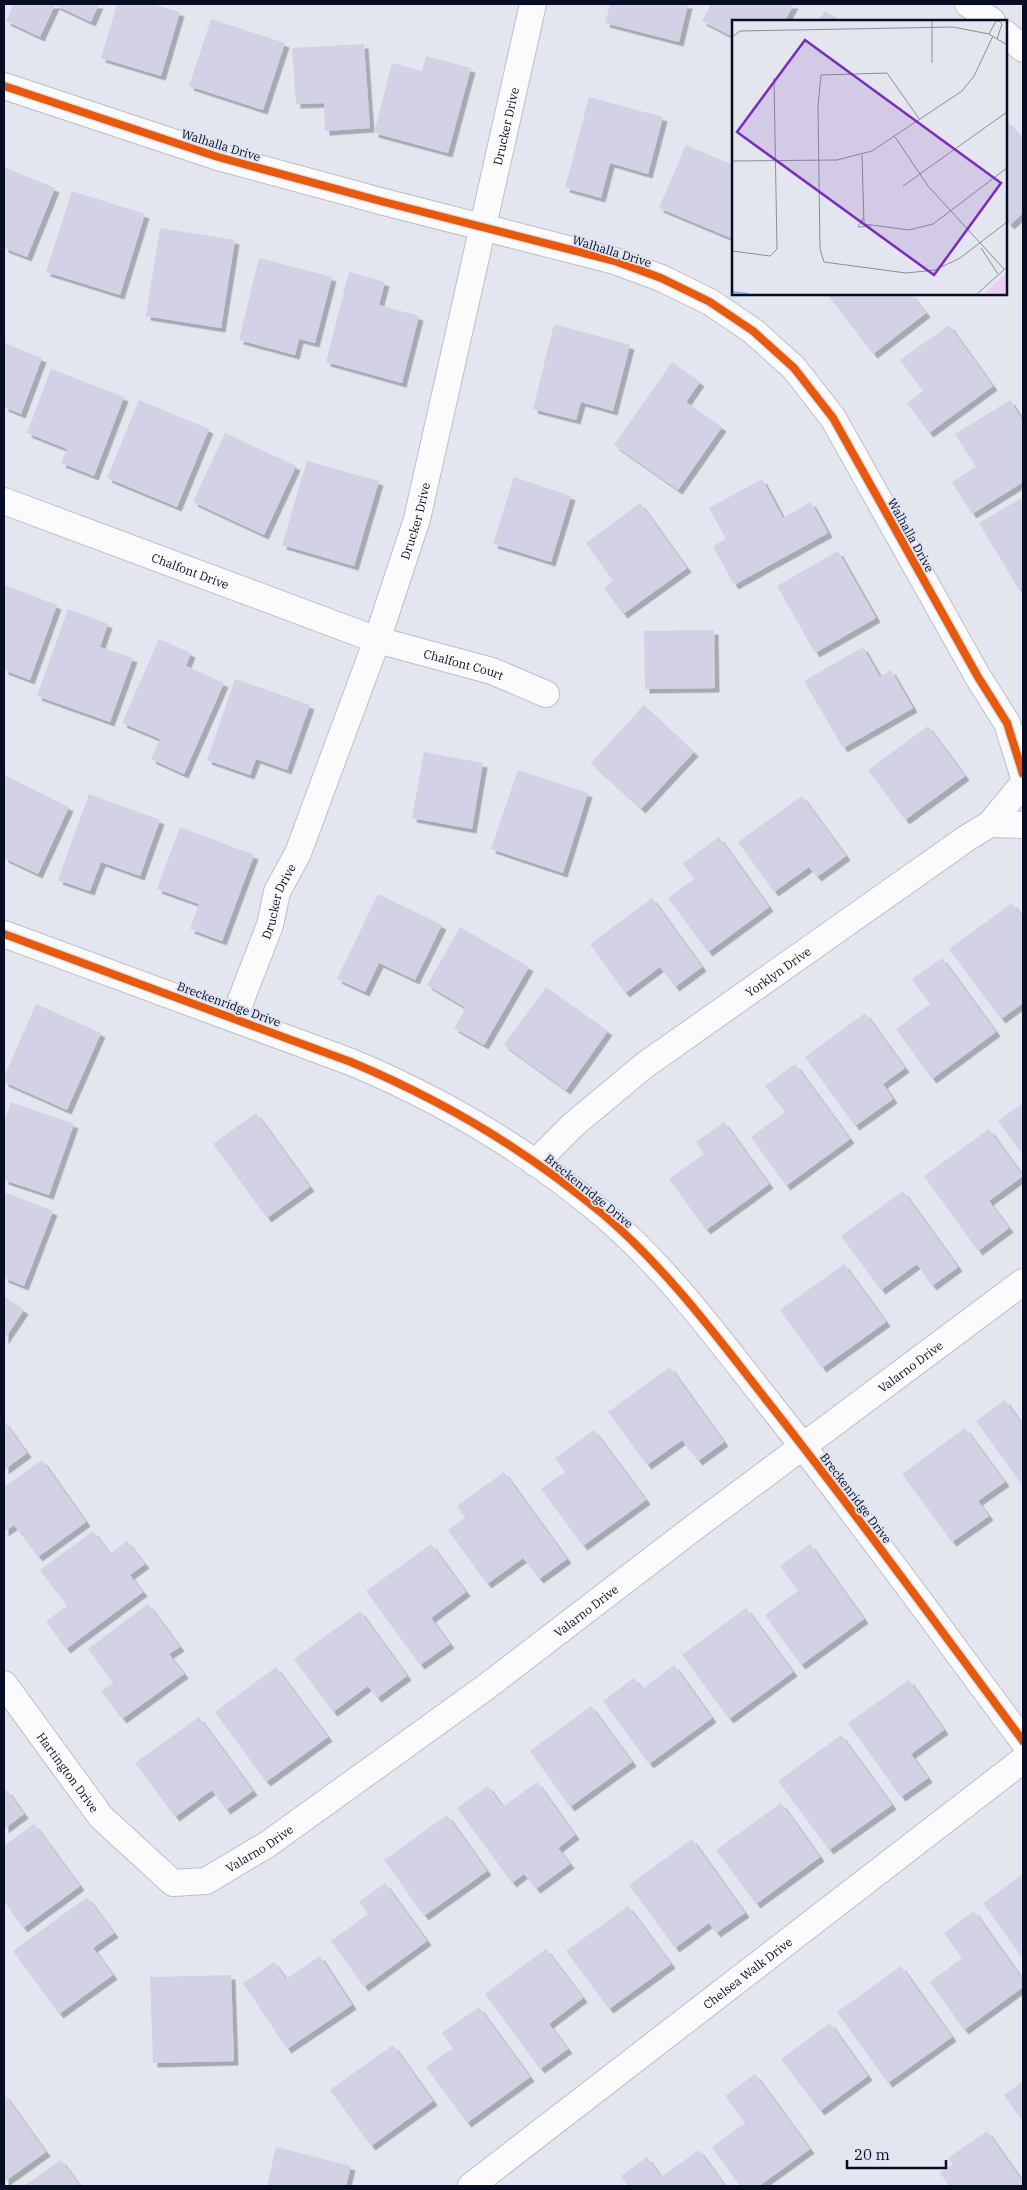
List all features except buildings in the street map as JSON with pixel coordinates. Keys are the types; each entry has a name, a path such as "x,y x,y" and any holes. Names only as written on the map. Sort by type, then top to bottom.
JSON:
{"street":[{"name":"Drucker Drive","path":"234,1018 270,925 277,892 298,853 377,640 417,519 533,4"},
{"path":"968,4 991,20"},
{"path":"1007,35 1023,50"},
{"name":"Walhalla Drive","path":"4,86 218,157 615,261 661,278 717,307 752,331 794,368 833,418 978,677 1015,727"},
{"name":"Chalfont Drive","path":"4,501 377,640"},
{"name":"Chalfont Court","path":"377,640 492,671 546,694"},
{"path":"1015,727 1023,774"},
{"name":"Yorklyn Drive","path":"535,1163 573,1125 644,1065 934,861 990,824 1023,784"},
{"path":"990,824 1023,825"},
{"name":"Breckenridge Drive","path":"4,934 234,1018 402,1083 454,1111 535,1163 604,1215 636,1244 703,1319 803,1446 1023,1741"},
{"name":"Valarno Drive","path":"139,1852 173,1883 206,1881 268,1844 486,1687 803,1446 1023,1282"},
{"name":"Hartington Drive","path":"4,1684 101,1816 139,1852"},
{"name":"Chelsea Walk Drive","path":"471,2186 1023,1760"}],"cycle path":[{"path":"4,86 218,157 615,261 661,278 710,302 753,331 794,368 833,418 978,677 1007,723 1023,774"},
{"path":"4,934 351,1062 385,1077 451,1110 515,1148 575,1192 627,1236 690,1304 801,1444 1023,1741"}]}
